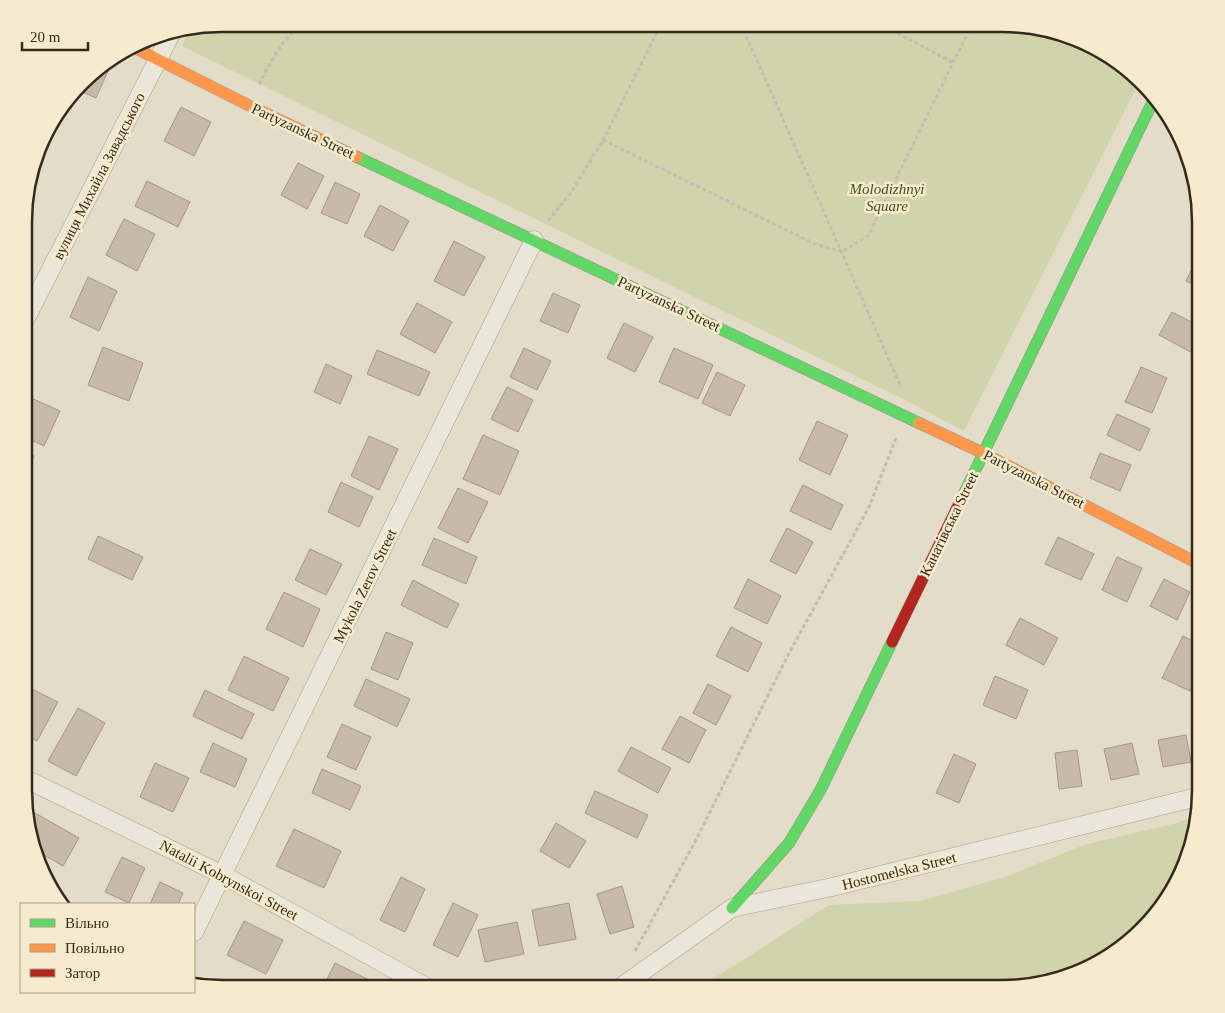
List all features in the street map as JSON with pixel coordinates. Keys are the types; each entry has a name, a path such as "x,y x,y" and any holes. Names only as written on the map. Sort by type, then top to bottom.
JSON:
{"street":[{"name":"вулиця Михайла Завадського","path":"33,304 168,41"},
{"name":"Partyzanska Street","path":"141,51 248,105 983,452 1192,560"},
{"name":"Канатівська Street","path":"732,908 789,843 821,789 1151,105"},
{"name":"Mykola Zerov Street","path":"195,930 534,240"},
{"name":"Natalii Kobrynskoi Street","path":"33,782 223,875 415,981"},
{"name":"Hostomelska Street","path":"629,981 732,908 832,888 1192,798"}],"path":[{"path":"248,105 276,54 294,32"},
{"path":"534,240 572,190 603,140 657,32"},
{"path":"633,956 696,840 787,657 869,507 905,416 907,400 745,32"},
{"path":"895,32 954,63"},
{"path":"603,140 815,244 842,252 868,236 968,32"}],"green space":[{"name":"Molodіzhnyi Square","path":"222,32 1003,32 1040,36 1075,47 1108,64 1136,87 964,431 907,401 182,46 187,36"},
{"path":"1191,818 1178,863 1161,896 1137,925 1108,949 1087,961 1064,970 1040,977 1003,981 710,981 829,905 920,901 1005,877 1084,845 1177,823"}],"building":[{"path":"108,71 96,98 84,93"},
{"path":"181,107 211,122 194,156 164,141"},
{"path":"298,163 324,176 307,209 281,195"},
{"path":"147,181 190,202 178,227 135,206"},
{"path":"335,182 360,194 347,224 321,213"},
{"path":"380,205 409,221 393,251 364,236"},
{"path":"124,219 155,234 137,271 106,255"},
{"path":"454,241 485,257 464,296 434,281"},
{"path":"1192,269 1192,284 1186,281"},
{"path":"88,277 117,291 99,331 70,317"},
{"path":"553,293 580,305 568,333 540,321"},
{"path":"417,303 452,322 435,353 400,334"},
{"path":"1172,312 1192,322 1192,353 1159,335"},
{"path":"624,323 653,337 635,372 607,358"},
{"path":"103,347 143,363 129,401 88,385"},
{"path":"524,348 551,361 537,390 510,377"},
{"path":"674,348 713,365 698,399 659,382"},
{"path":"377,350 430,372 419,396 367,374"},
{"path":"326,364 352,376 340,404 314,392"},
{"path":"1141,367 1167,378 1152,413 1125,402"},
{"path":"717,372 745,385 730,416 702,403"},
{"path":"507,387 533,400 518,432 491,419"},
{"path":"33,399 60,411 44,446 33,441"},
{"path":"1117,414 1150,429 1140,451 1107,435"},
{"path":"817,421 848,435 830,475 799,460"},
{"path":"483,435 519,451 500,495 463,479"},
{"path":"369,436 398,449 379,490 351,476"},
{"path":"1100,453 1131,465 1120,491 1090,478"},
{"path":"341,482 373,497 359,527 328,512"},
{"path":"803,485 843,505 831,530 790,511"},
{"path":"458,488 488,502 468,543 438,528"},
{"path":"787,528 813,542 796,574 770,561"},
{"path":"98,536 143,557 132,580 88,559"},
{"path":"1058,537 1094,554 1081,580 1045,564"},
{"path":"434,538 477,557 466,584 422,565"},
{"path":"310,549 342,564 326,595 295,580"},
{"path":"1117,557 1142,568 1127,602 1102,590"},
{"path":"748,579 781,596 767,624 734,608"},
{"path":"1164,579 1190,592 1177,620 1150,606"},
{"path":"413,580 459,604 447,628 401,605"},
{"path":"284,592 320,609 303,647 266,629"},
{"path":"1020,618 1058,638 1044,665 1006,645"},
{"path":"731,627 762,643 748,672 716,656"},
{"path":"386,632 413,643 398,680 371,669"},
{"path":"1183,636 1192,640 1192,687 1190,691 1162,678"},
{"path":"244,656 289,678 273,711 228,690"},
{"path":"995,676 1028,690 1016,719 983,705"},
{"path":"366,679 410,699 397,727 354,706"},
{"path":"708,684 731,696 716,725 693,713"},
{"path":"33,690 58,702 37,741 33,739"},
{"path":"205,690 254,714 242,739 193,716"},
{"path":"78,708 105,723 76,776 48,761"},
{"path":"680,716 706,730 689,763 662,749"},
{"path":"342,724 371,737 356,770 327,757"},
{"path":"1186,735 1191,762 1163,767 1158,740"},
{"path":"213,743 247,759 235,787 200,772"},
{"path":"1132,743 1139,774 1111,780 1104,749"},
{"path":"631,747 671,768 658,793 618,771"},
{"path":"1077,750 1082,786 1059,789 1055,753"},
{"path":"954,754 976,764 959,803 936,793"},
{"path":"155,763 189,778 173,812 140,797"},
{"path":"322,769 361,786 350,810 312,793"},
{"path":"595,791 648,815 637,838 585,813"},
{"path":"35,813 79,838 63,866 44,855"},
{"path":"556,823 586,841 569,868 540,851"},
{"path":"294,829 341,851 324,888 276,866"},
{"path":"122,857 145,868 129,903 105,892"},
{"path":"401,877 425,889 405,932 380,920"},
{"path":"160,882 183,893 178,903 150,903"},
{"path":"622,886 634,927 610,934 597,894"},
{"path":"453,903 478,915 458,957 433,945"},
{"path":"569,903 576,939 539,946 532,910"},
{"path":"244,921 283,940 266,974 227,955"},
{"path":"517,922 524,954 485,962 478,930"},
{"path":"335,963 371,981 326,981"}],"traffic: fast":[{"path":"957,508 1151,105"},
{"path":"357,157 919,423"},
{"path":"732,908 789,843 821,789 892,642"}],"traffic: slow":[{"path":"141,51 357,157"},
{"path":"919,423 983,453 1192,560"}],"traffic: jam":[{"path":"892,642 957,508"}]}
